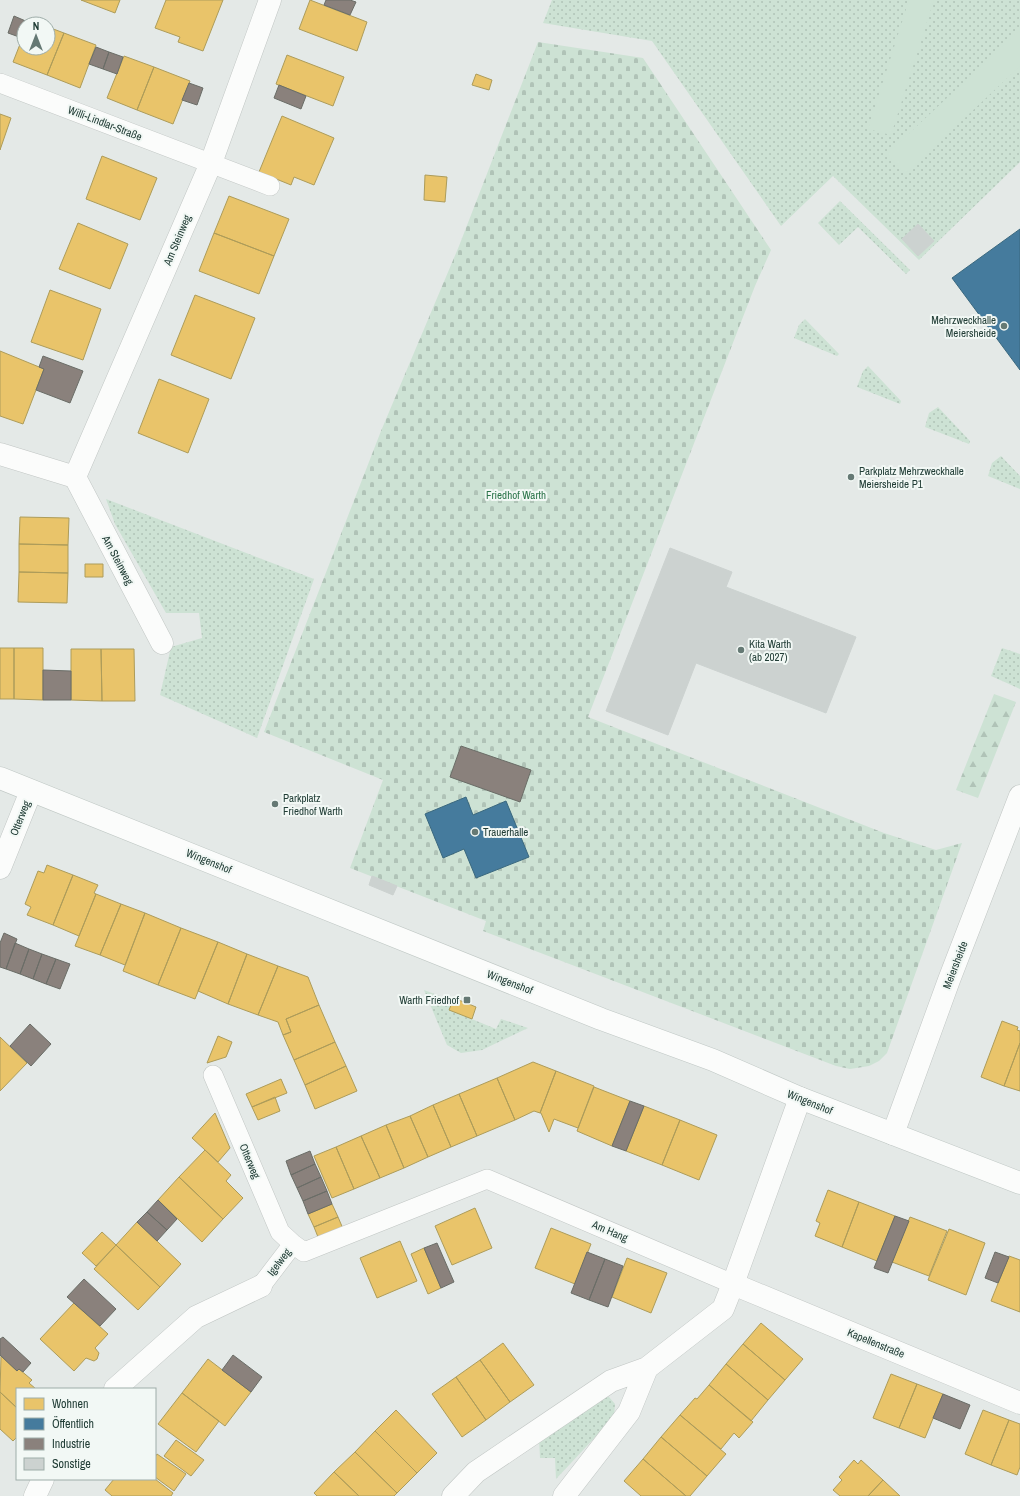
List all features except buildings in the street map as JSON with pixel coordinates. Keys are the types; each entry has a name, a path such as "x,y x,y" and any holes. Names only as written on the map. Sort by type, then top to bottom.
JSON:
{"street":[{"name":"Am Steinweg","path":"162,643 75,477 211,163 270,0"},
{"path":"0,454 75,477"},
{"name":"Wingenshof","path":"0,778 601,1019 713,1060 800,1098 1020,1183"},
{"name":"Otterweg","path":"0,868 31,791"},
{"name":"Meiersheide","path":"893,1134 949,980 1020,796"},
{"path":"453,1496 476,1472 611,1381 647,1368 723,1309 800,1098"},
{"name":"Kapellenstraße","path":"733,1284 1020,1403"},
{"name":"Igelweg","path":"116,1388 196,1317 261,1286"},
{"path":"566,1496 629,1412 647,1368"},
{"path":"35,1496 43,1480"}],"lane":[{"name":"Willi-Lindlar-Straße","path":"0,83 270,186"},
{"name":"Otterweg","path":"213,1075 280,1232 293,1244"},
{"name":"Igelweg","path":"261,1286 293,1244 304,1252 488,1179"},
{"name":"Am Hang","path":"488,1179 733,1284"}],"green space":[{"path":"552,0 1020,0 1020,162 919,260 833,176 781,226 652,41 543,23"},
{"path":"909,0 934,0 891,135 868,129"},
{"path":"1020,30 1020,66 905,174 887,154"},
{"name":"Friedhof Warth","path":"538,42 643,58 771,250 755,286 588,717 884,833 936,850 962,843 887,1053 879,1061 869,1066 850,1069 836,1066 483,931 486,921 350,868 383,780 264,732 381,431 459,246"},
{"path":"840,201 910,270 906,274 858,227 839,245 818,223"},
{"path":"805,319 839,354 837,356 794,338 799,325"},
{"path":"868,366 901,401 900,404 857,387 863,371"},
{"path":"938,407 970,441 969,444 925,427 929,413"},
{"path":"1001,456 1020,476 1020,489 988,476 992,463"},
{"path":"106,499 314,579 257,738 160,695 171,647 202,638 199,613 166,613 115,524"},
{"path":"1002,648 1020,654 1020,689 991,676"},
{"path":"994,694 1016,702 978,798 956,790"},
{"path":"424,990 453,1001 450,1010 496,1029 501,1019 528,1028 482,1050 461,1053 447,1045"},
{"path":"599,1397 609,1397 615,1404 614,1417 556,1479 555,1458 540,1458 539,1438"}],"place":[{"name":"Mehrzweckhalle Meiersheide","path":"1004,326"},
{"name":"Parkplatz Mehrzweckhalle Meiersheide P1","path":"851,477"},
{"name":"Kita Warth (ab 2027)","path":"741,650"},
{"name":"Parkplatz Friedhof Warth","path":"275,804"},
{"name":"Trauerhalle","path":"475,832"},
{"name":"Warth Friedhof","path":"467,1000"}]}
